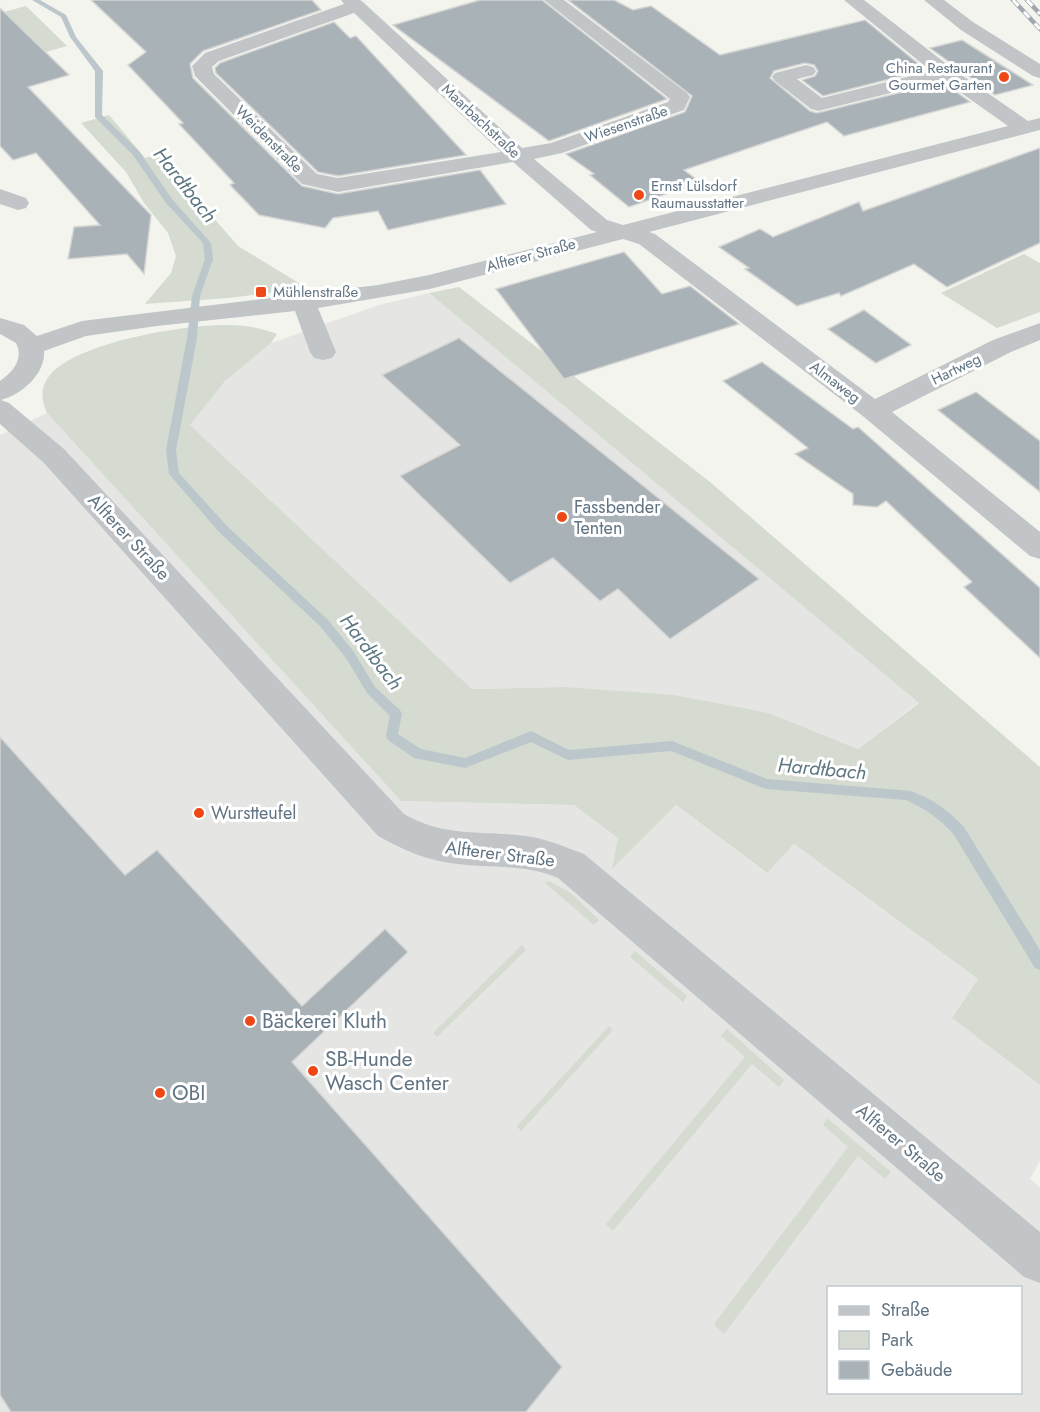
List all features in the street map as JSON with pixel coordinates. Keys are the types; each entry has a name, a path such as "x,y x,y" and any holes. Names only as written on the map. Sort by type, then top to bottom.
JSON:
{"street":[{"name":"Wiesenstraße","path":"516,154 555,149 677,106 680,97 553,0"},
{"name":"Alfterer Straße","path":"853,0 946,73 1032,126"},
{"path":"933,0 967,26 1040,72"},
{"name":"Maarbachstraße","path":"353,2 516,154 599,225 620,232"},
{"name":"Weidenstraße","path":"353,2 212,57 202,66 205,76 310,179 338,185 516,154"},
{"path":"807,71 783,77 818,105 946,73"},
{"name":"Alfterer Straße","path":"32,346 82,329 157,318 304,303 430,282 1032,126"},
{"name":"Almaweg","path":"620,232 648,239 873,411 1040,548"},
{"path":"304,303 323,352"},
{"path":"0,326 14,328 24,334 34,354 28,369 22,376 0,392"},
{"name":"Hartweg","path":"873,411 1002,346 1040,331"},
{"name":"Alfterer Straße","path":"0,409 61,464 391,825 409,838 429,845 540,855 561,860 571,866 1040,1261"}],"shaded area":[{"path":"429,293 919,702 858,749 769,713 565,687 472,689 189,424 225,381 271,343 379,305"},
{"path":"47,413 401,801 574,805 618,838 613,867 676,805 766,873 794,844 978,979 952,1018 1040,1085 1040,1161 1030,1179 1040,1187 1040,1412 0,1412 0,435"}],"green space":[{"path":"26,6 67,46 18,60 0,13"},
{"path":"109,115 145,158 158,154 238,246 307,288 229,298 145,304 171,273 176,256 168,233 144,203 126,172 81,123"},
{"path":"1024,254 1040,263 1040,312 997,328 941,293"},
{"path":"459,287 710,482 1040,767 1040,1085 952,1018 978,979 794,844 767,873 676,805 612,869 618,838 574,805 401,801 47,413 44,403 42,393 50,375 64,363 107,344 161,332 210,326 253,327 277,334 271,343 225,381 190,425 472,689 565,687 674,695 769,713 858,749 919,703 429,293"},
{"path":"549,881 571,893 599,920 594,925 545,883"},
{"path":"522,945 526,950 437,1037 433,1033"},
{"path":"635,951 687,996 683,1002 630,957"},
{"path":"609,1026 613,1030 521,1131 517,1126"},
{"path":"727,1029 784,1080 779,1087 752,1064 613,1231 606,1224 745,1057 721,1036"},
{"path":"827,1118 891,1172 885,1179 858,1156 724,1334 714,1324 848,1147 823,1125"}],"building":[{"path":"91,0 312,0 321,10 203,51 190,64 193,78 302,186 338,194 480,170 506,204 388,230 378,211 333,218 325,228 259,215 230,185 234,183 179,124 183,123 128,65 146,52"},
{"path":"480,0 542,0 667,99 549,141 393,25"},
{"path":"568,0 614,0 633,10 651,6 720,55 865,20 926,70 823,96 802,80 815,76 818,71 814,65 805,63 774,71 770,78 810,111 817,113 943,82 970,102 844,136 827,122 684,170 700,182 629,207 590,175 594,174 566,154 685,112 692,96"},
{"path":"0,8 69,75 28,87 151,215 144,274 127,254 68,259 74,227 100,225 36,153 13,160 0,146"},
{"path":"334,22 350,38 356,36 466,155 338,176 318,172 216,73 215,68 220,63"},
{"path":"962,40 1033,85 995,95 930,48"},
{"path":"1040,148 1040,243 947,287 914,264 841,296 839,293 797,306 745,269 749,268 719,247 760,229 773,237 859,202 863,211"},
{"path":"624,252 662,294 690,286 739,324 564,379 496,289"},
{"path":"864,310 911,345 876,363 828,329"},
{"name":"Fassbender Tenten","path":"459,338 759,579 670,639 618,589 600,601 553,558 510,583 400,476 460,445 382,375"},
{"path":"762,362 853,429 858,427 1040,588 1040,658 964,587 972,582 886,501 877,507 853,505 853,494 795,454 808,448 723,381"},
{"path":"976,392 1040,441 1040,492 938,410"},
{"name":"OBI","path":"0,737 125,875 157,850 302,1006 385,929 408,952 292,1062 562,1367 526,1412 11,1412 0,1395"}],"waterway":[{"name":"Hardtbach","path":"35,0 64,16 73,37 99,71 98,115 136,153 169,201 207,243 209,259 196,296 192,338 171,450 174,474 223,529 324,623 350,655 371,690 396,714 392,736 418,754 465,763 531,736 568,755 672,746 766,784 907,795 929,804 959,831 1040,963"}],"railway":[{"path":"1013,0 1040,29"},
{"path":"1027,0 1040,14"}],"place":[{"name":"China Restaurant Gourmet Garten","path":"1004,77"},
{"name":"Ernst Lülsdorf Raumausstatter","path":"639,195"},
{"name":"Mühlenstraße","path":"261,292"},
{"name":"Fassbender Tenten","path":"562,517"},
{"name":"Wurstteufel","path":"199,813"},
{"name":"Bäckerei Kluth","path":"250,1021"},
{"name":"SB-Hunde Wasch Center","path":"313,1071"},
{"name":"OBI","path":"160,1093"}]}
